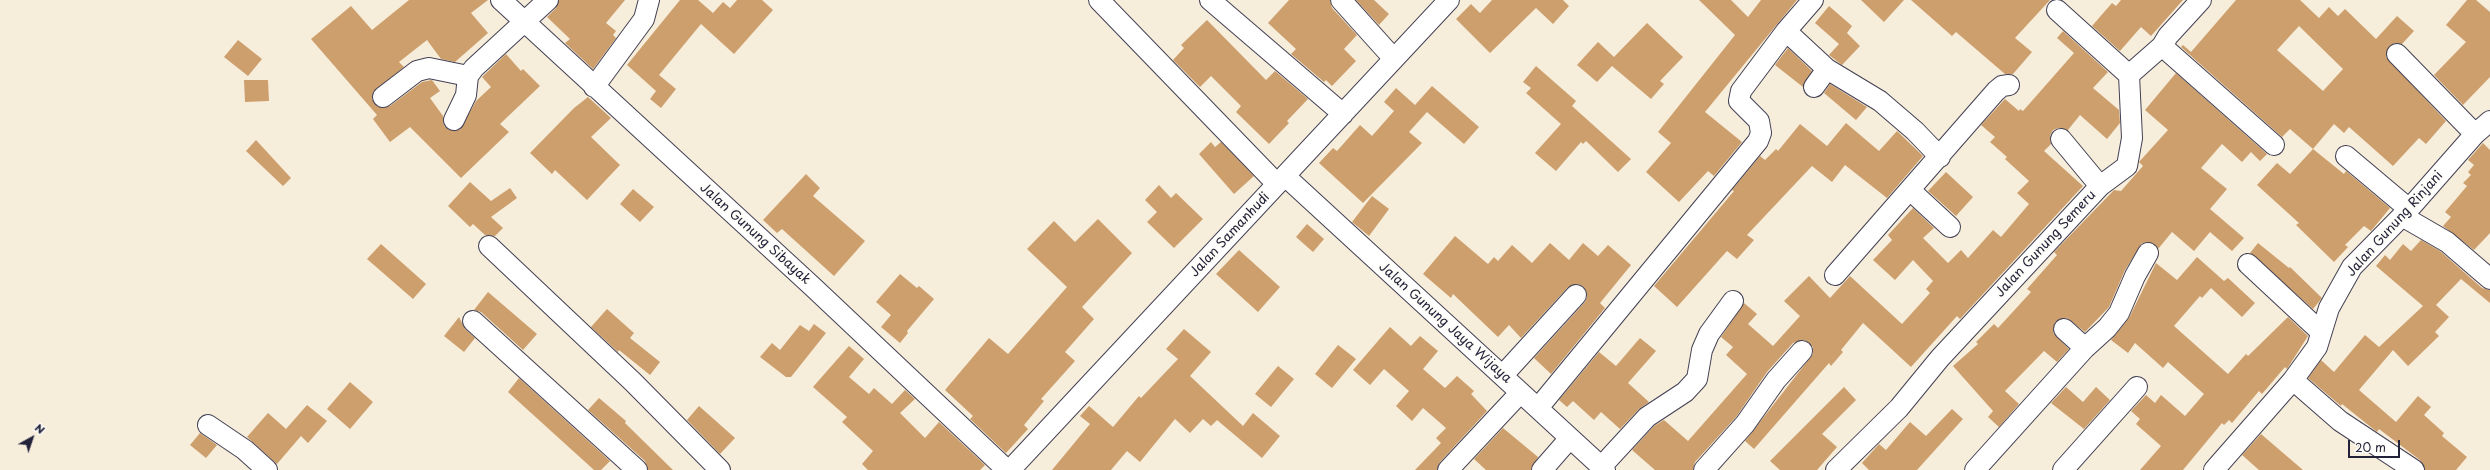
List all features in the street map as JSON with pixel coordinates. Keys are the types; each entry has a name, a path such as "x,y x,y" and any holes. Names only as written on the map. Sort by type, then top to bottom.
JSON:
{"street":[{"name":"Jalan Gunung Sibayak","path":"501,0 524,23 813,287 1014,468"},
{"path":"454,120 466,95 468,76 474,68 548,0"},
{"path":"594,87 644,19 649,0"},
{"name":"Jalan Gunung Jaya Wijaya","path":"1099,0 1281,180 1503,375 1520,393 1603,468"},
{"path":"1210,0 1343,114"},
{"path":"1341,0 1394,59"},
{"name":"Jalan Samanhudi","path":"1014,468 1449,0"},
{"path":"1538,408 1758,141 1761,134 1759,122 1742,107 1739,98 1741,91 1786,31 1813,0"},
{"path":"2057,10 2129,75 2162,46 2168,36 2201,0"},
{"path":"1786,31 1827,69 1880,101 1915,131 1940,157"},
{"path":"2162,46 2274,145"},
{"path":"2397,54 2484,130"},
{"path":"383,97 417,70 440,69 468,76"},
{"path":"1814,87 1827,69"},
{"name":"Jalan Gunung Semeru","path":"1836,470 1899,408 1940,358 2100,186 2127,166 2132,138 2129,75"},
{"path":"1835,275 1911,191 1996,91 2002,86 2008,85"},
{"name":"Jalan Gunung Rinjani","path":"2214,470 2293,380 2317,347 2329,308 2352,267 2484,130"},
{"path":"2061,140 2100,186"},
{"path":"2346,156 2406,212 2447,242 2490,279"},
{"path":"1911,191 1950,227"},
{"path":"489,246 633,382 720,470"},
{"path":"1975,470 2085,348 2107,328 2119,312 2135,276 2148,253"},
{"path":"2248,264 2321,332"},
{"path":"1503,375 1576,295"},
{"path":"1603,468 1647,417 1685,392 1697,379 1702,350 1707,339 1733,301"},
{"path":"473,321 637,470"},
{"path":"2064,329 2085,348"},
{"path":"1704,470 1744,424 1776,380 1802,350"},
{"path":"2293,380 2340,421 2414,470"},
{"path":"2063,470 2137,387"},
{"path":"1448,470 1520,393"},
{"path":"208,425 245,450 267,470"},
{"path":"1542,470 1570,438"}],"building":[{"path":"409,0 488,0 471,13 488,33 455,62 441,59 427,40 399,62 404,67 373,92 372,99 378,107 390,106 422,82 432,80 440,91 430,98 443,116 444,126 449,130 460,130 476,101 491,87 482,77 506,54 521,71 523,69 540,86 500,124 509,132 461,178 410,127 390,142 373,119 377,115 311,39 351,6 372,30"},
{"path":"559,0 625,0 606,23 616,31 613,35 616,38 593,69 565,43 570,39 547,17 556,8"},
{"path":"680,0 698,0 713,13 723,2 730,8 737,0 762,0 773,10 734,54 701,24 659,75 676,89 661,108 650,99 656,91 627,65"},
{"path":"1289,0 1330,0 1332,8 1357,35 1344,49 1356,61 1332,86 1326,80 1324,82 1291,54 1296,49 1268,23"},
{"path":"1356,0 1374,0 1389,14 1379,25"},
{"path":"1492,0 1563,0 1569,6 1553,24 1536,8 1490,53 1456,19 1471,4 1480,13"},
{"path":"1699,0 1731,0 1748,17 1761,0 1797,0 1705,112 1742,142 1714,176 1708,171 1679,202 1646,172 1671,143 1658,132 1735,35"},
{"path":"1861,0 1904,0 1884,22"},
{"path":"1911,0 2050,0 2015,38 2032,52 2013,74 2005,74 1956,32 1952,36"},
{"path":"2121,0 2183,0 2151,36 2141,27 2120,51 2092,26 2112,3 2116,6"},
{"path":"2236,0 2300,0 2319,18 2329,7 2338,16 2345,9 2376,39 2397,16 2414,31 2402,44 2395,43 2389,46 2386,57 2446,121 2426,144 2419,138 2393,166 2349,127 2344,133 2334,124 2313,149 2290,129 2282,137 2181,47 2183,45 2191,52","holes":["2299,26 2343,69 2323,91 2277,50"]},
{"path":"2467,0 2476,0 2490,12 2490,77 2463,105 2434,75 2466,42 2446,25"},
{"path":"1829,6 1852,26 1847,33 1860,46 1842,65 1829,55 1839,44 1815,23"},
{"path":"1207,20 1266,80 1275,71 1308,99 1287,121 1289,123 1269,144 1236,112 1241,106 1211,76 1200,87 1173,60 1184,48 1181,45"},
{"path":"1647,23 1683,57 1660,81 1664,84 1651,99 1612,66 1597,82 1577,65 1598,42 1614,57"},
{"path":"2063,31 2108,72 2093,88 2119,110 2120,123 2107,139 2080,115 2068,130 2059,128 2053,130 2050,135 2051,144 2044,151 2083,186 1960,319 1957,316 1911,367 1863,323 1841,350 1843,352 1831,366 1829,363 1754,449 1745,441 1813,354 1813,347 1805,340 1793,343 1767,372 1736,417 1695,462 1693,470 1655,470 1632,450 1654,426 1664,420 1688,441 1747,374 1726,355 1733,347 1721,337 1744,303 1757,314 1748,324 1773,346 1800,316 1784,301 1809,276 1830,298 1850,276 1902,324 1930,293 1926,289 1933,281 1913,260 1895,280 1873,260 1892,240 1888,235 1913,208 1934,228 1923,238 1948,263 1961,250 1968,258 1993,230 2001,237 2029,204 2017,193 2029,181 2005,159 2007,157 1990,142 1995,137 1981,125 2005,99 2019,111 2020,109 2023,111 2074,53 2057,38"},
{"path":"238,40 262,59 248,76 224,57"},
{"path":"1788,48 1812,71 1803,87 1775,65"},
{"path":"1536,66 1576,101 1572,106 1631,159 1618,172 1586,141 1583,144 1581,142 1556,171 1535,153 1561,124 1526,93 1531,88 1523,82"},
{"path":"2176,73 2267,154 2260,161 2251,152 2242,162 2222,144 2201,168 2227,189 2210,209 2244,238 2232,251 2210,232 2194,251 2172,232 2158,249 2153,243 2142,243 2125,270 2109,307 2085,332 2067,318 2055,322 2053,333 2069,349 2057,362 2044,351 2005,391 2019,404 1999,427 1988,417 1993,411 1953,366 1978,344 1976,342 1994,324 1998,328 2031,292 2027,289 2057,255 2054,252 2114,190 2121,191 2143,166 2139,162 2168,130 2145,110"},
{"path":"244,80 268,80 269,101 245,102"},
{"path":"1830,84 1867,107 1856,120 1824,93"},
{"path":"1432,86 1479,127 1464,144 1427,112 1409,132 1422,143 1363,203 1319,163 1333,148 1337,151 1360,125 1372,136 1394,111 1384,102 1396,88 1415,105"},
{"path":"588,97 611,118 591,137 620,165 587,200 555,170 552,174 530,153 574,108"},
{"path":"1846,123 1879,151 1897,131 1923,156 1887,198 1845,165 1832,182 1812,166 1747,235 1754,240 1737,259 1727,251 1677,307 1654,286 1734,191 1732,190 1760,156 1765,160 1776,149 1778,151 1800,124 1827,146"},
{"path":"256,140 291,178 283,186 246,151"},
{"path":"1211,142 1215,147 1221,142 1254,176 1234,194 1199,154"},
{"path":"2483,143 2490,150 2490,233 2474,250 2443,226 2451,217 2445,212 2467,186 2463,183 2471,175 2468,172 2474,165 2468,160"},
{"path":"2313,149 2344,174 2346,171 2390,208 2371,231 2364,226 2345,245 2348,247 2334,262 2296,225 2299,223 2257,185 2277,163 2290,174"},
{"path":"1946,172 1973,197 1956,216 1928,191"},
{"path":"806,174 820,188 813,196 865,241 834,276 782,229 777,233 763,220"},
{"path":"470,182 491,201 510,188 517,198 491,217 503,228 495,236 485,235 473,224 470,227 448,206"},
{"path":"1159,185 1171,198 1176,193 1203,219 1174,248 1147,222 1157,212 1145,200"},
{"path":"633,189 654,207 640,222 620,204"},
{"path":"1372,196 1389,209 1369,236 1352,222"},
{"path":"1098,219 1132,253 1082,307 1094,319 1065,352 1075,361 1041,399 1044,401 1024,425 1028,429 1006,453 970,419 973,416 945,390 989,338 1008,354 1067,287 1027,249 1054,221 1075,242"},
{"path":"1307,224 1324,239 1313,252 1296,237"},
{"path":"1455,236 1488,264 1494,257 1498,261 1512,245 1532,263 1550,243 1569,260 1583,243 1598,256 1608,245 1631,265 1600,303 1605,308 1551,374 1534,358 1585,302 1587,297 1584,287 1578,284 1568,287 1521,338 1509,325 1498,337 1453,294 1451,298 1423,274"},
{"path":"2421,240 2440,251 2482,288 2490,290 2490,303 2461,279 2436,305 2449,317 2435,332 2439,336 2408,366 2393,350 2359,390 2396,422 2418,396 2431,407 2424,415 2444,433 2442,436 2467,457 2456,470 2425,470 2420,460 2379,429 2377,432 2342,404 2341,406 2308,378 2321,360 2334,372 2365,335 2379,347 2423,306 2376,266 2385,255 2390,260 2403,244 2411,251"},
{"path":"2258,243 2289,268 2290,267 2322,298 2313,309 2250,253"},
{"path":"381,244 426,284 413,299 367,259"},
{"path":"1239,250 1280,287 1258,312 1216,274"},
{"path":"2197,257 2224,281 2228,278 2255,303 2242,317 2211,288 2202,298 2200,296 2174,326 2228,374 2246,354 2248,356 2288,317 2308,336 2287,369 2285,367 2262,394 2259,391 2232,423 2229,420 2224,425 2222,423 2183,470 2140,470 2161,446 2136,424 2140,419 2131,411 2146,395 2155,403 2161,395 2185,416 2204,394 2168,362 2163,368 2135,343 2128,353 2111,340 2129,318 2156,263 2177,280"},
{"path":"900,274 917,288 919,286 934,299 907,331 908,333 900,343 881,327 891,315 876,302"},
{"path":"488,292 537,334 523,350 481,312 474,310"},
{"path":"607,309 634,333 630,338 660,362 650,375 619,350 618,352 591,327"},
{"path":"459,317 465,329 475,338 464,352 444,336"},
{"path":"814,324 826,333 791,377 786,377 760,357 772,343 780,350 800,325 809,331"},
{"path":"1390,327 1411,346 1420,336 1438,351 1423,369 1445,388 1457,376 1474,391 1471,394 1487,411 1440,462 1437,470 1415,470 1441,443 1436,438 1446,428 1423,408 1412,421 1396,406 1409,391 1384,369 1370,385 1353,370"},
{"path":"1184,329 1211,352 1190,376 1243,426 1253,413 1280,436 1262,458 1217,420 1211,426 1203,419 1190,433 1175,419 1140,462 1127,451 1111,470 1052,470 1090,424 1080,416 1089,406 1113,427 1139,396 1141,398 1178,359 1166,349"},
{"path":"1640,338 1656,351 1628,383 1649,402 1639,409 1620,429 1601,412 1594,420 1573,401 1567,407 1559,400 1599,352 1616,366"},
{"path":"1338,345 1356,359 1332,388 1315,374"},
{"path":"849,346 864,359 849,377 869,394 874,388 892,404 905,390 915,399 900,413 925,438 939,422 985,465 980,470 868,470 862,464 873,451 842,422 847,417 813,387"},
{"path":"1278,366 1294,379 1271,407 1255,394"},
{"path":"519,378 610,461 601,470 594,470 508,392"},
{"path":"350,382 373,402 350,429 327,409"},
{"path":"1844,387 1856,400 1822,434 1837,447 1817,470 1780,470 1770,461"},
{"path":"2066,387 2083,402 2096,387 2110,400 2084,429 2051,403"},
{"path":"599,398 626,421 625,423 673,470 648,470 645,461 588,410"},
{"path":"307,405 327,421 308,443 301,436 277,464 247,437 268,413 286,429"},
{"path":"699,406 735,438 720,454 687,420"},
{"path":"1952,409 1963,419 1917,470 1869,470 1862,463 1879,444 1886,450 1910,422 1926,436"},
{"path":"1503,428 1538,457 1531,470 1486,470 1474,459"},
{"path":"200,433 217,445 206,458 190,445"},
{"path":"2261,434 2303,470 2259,470 2242,455"}]}
